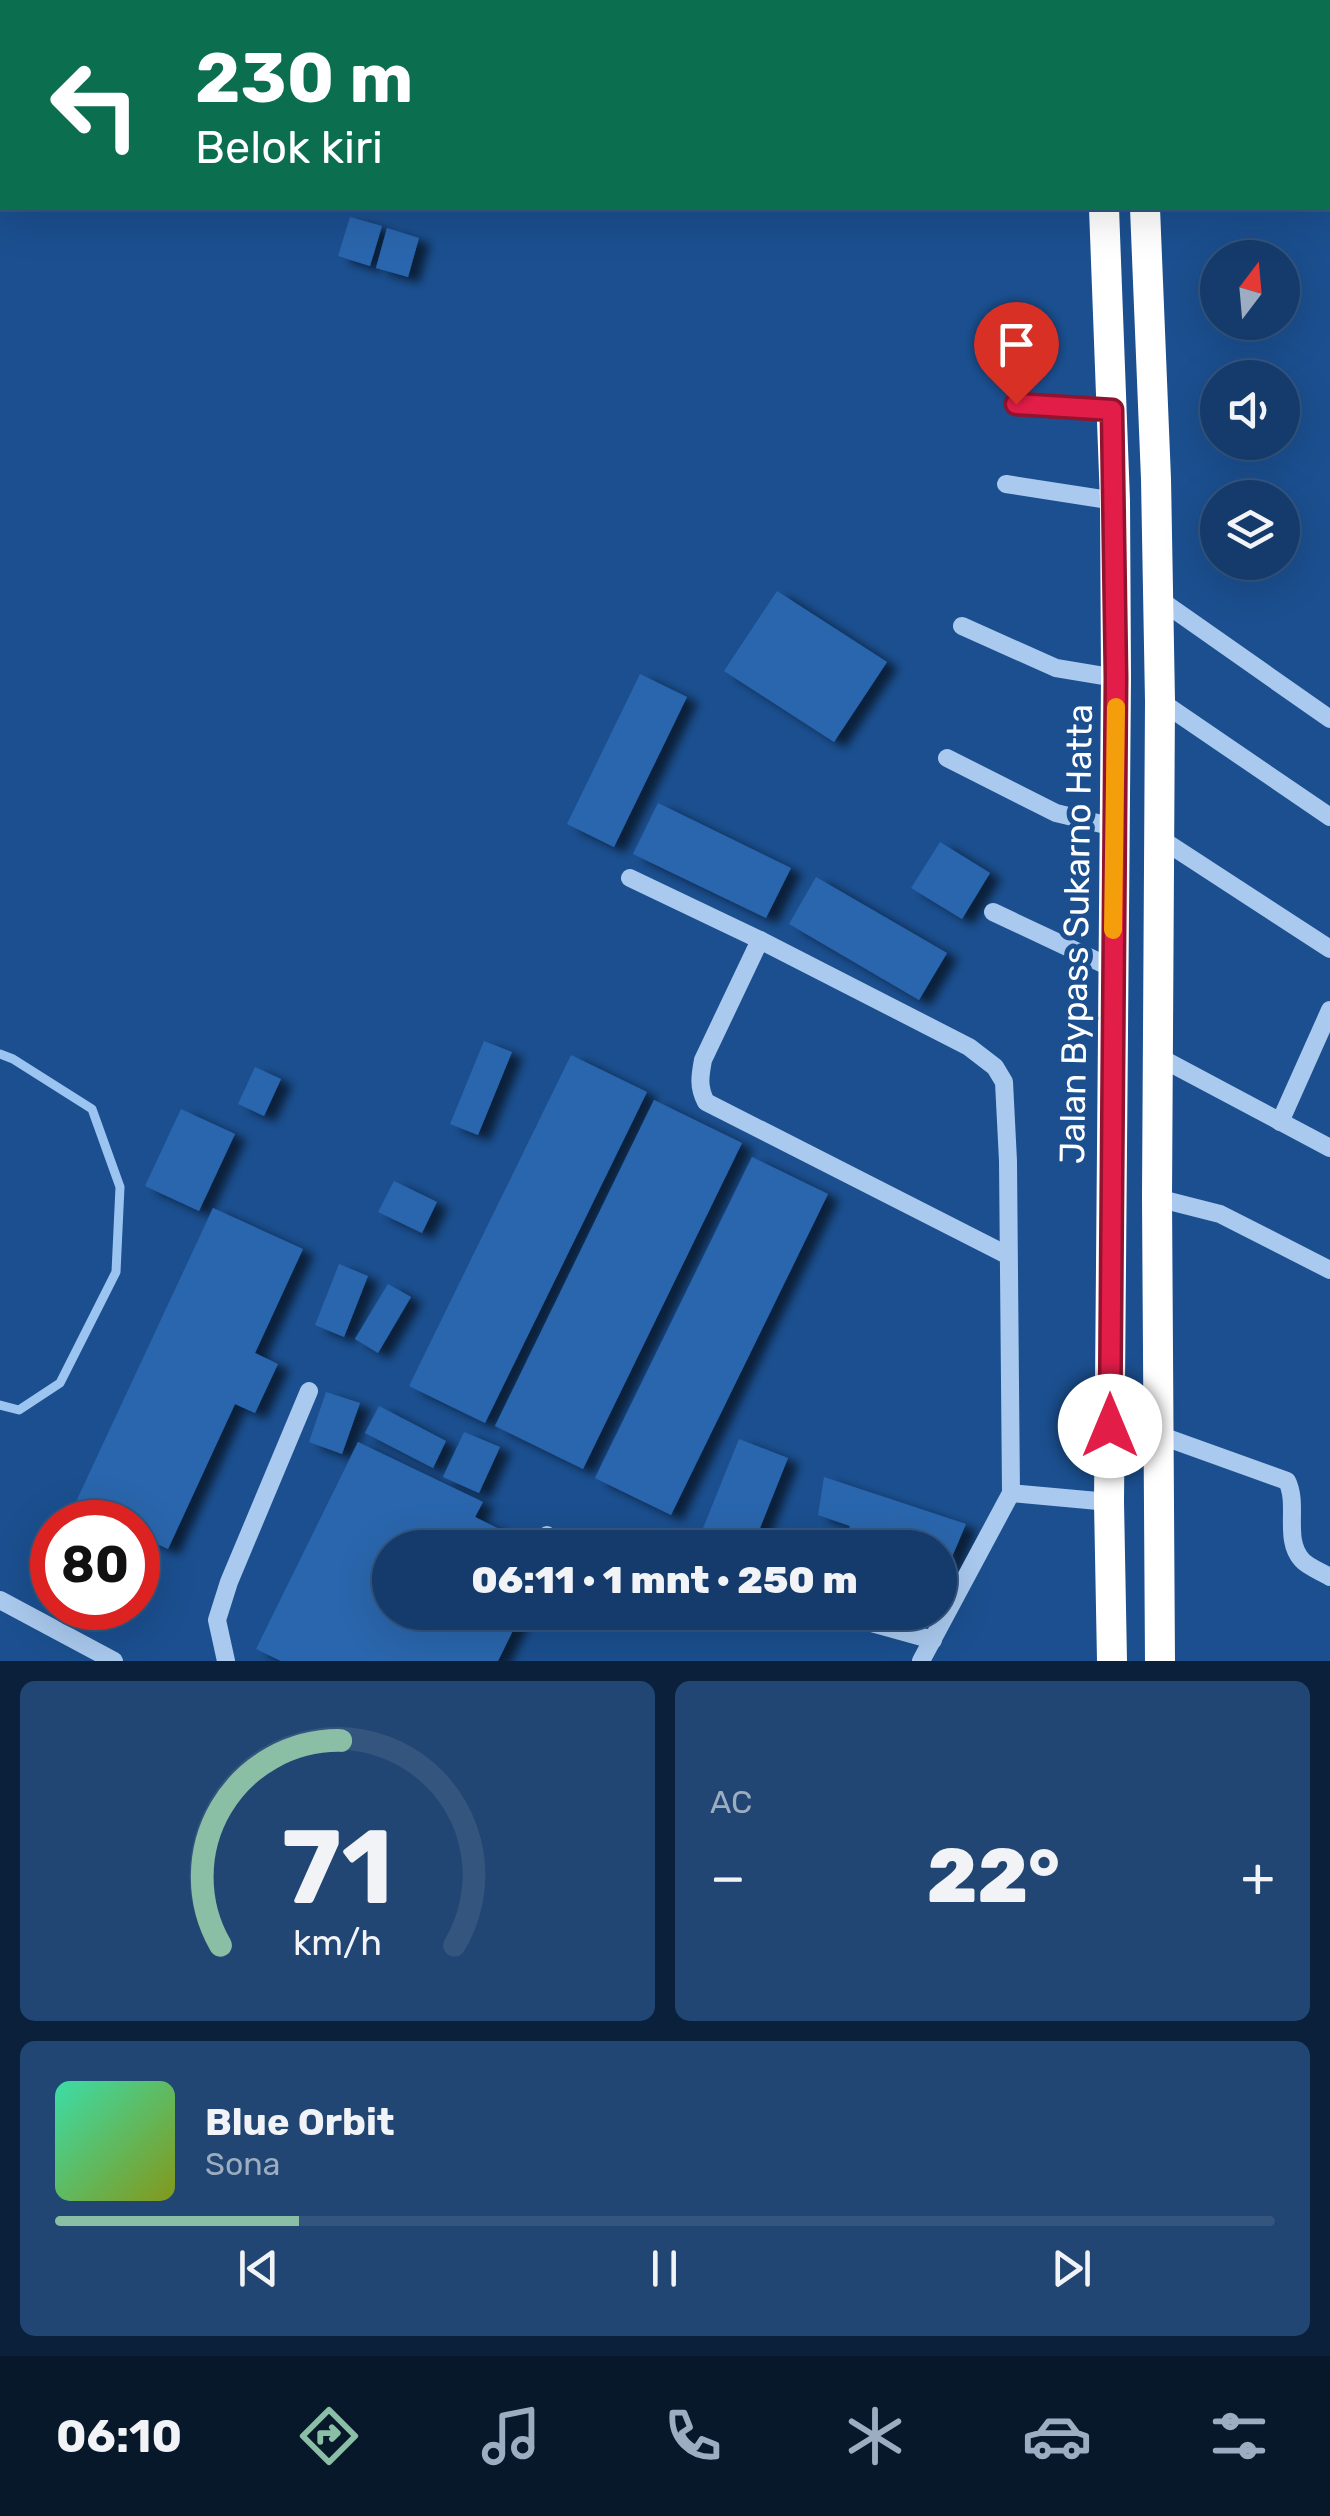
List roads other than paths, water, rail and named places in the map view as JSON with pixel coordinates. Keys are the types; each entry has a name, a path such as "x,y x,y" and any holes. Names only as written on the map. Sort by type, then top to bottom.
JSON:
{"highway":[{"name":"Jalan Bypass Sukarno Hatta","path":"1104,210 1115,501 1116,678 1112,1661"},
{"path":"1145,210 1159,598 1160,1661"}],"street":[{"path":"1016,404 1112,410"},
{"path":"1006,484 1115,501"},
{"path":"1159,598 1330,720"},
{"path":"962,626 1056,668 1116,678"},
{"path":"1160,701 1330,818"},
{"path":"946,758 1056,813 1114,828"},
{"path":"1158,837 1330,949"},
{"path":"630,878 969,1047 995,1067 1004,1082 1011,1493 921,1661"},
{"path":"992,912 1112,968"},
{"path":"760,940 703,1060 700,1092 706,1102 1007,1255"},
{"path":"1280,1122 1330,1010"},
{"path":"1158,1056 1330,1148"},
{"path":"1157,1198 1220,1214 1330,1270"},
{"path":"226,1661 217,1620 309,1391"},
{"path":"1159,1436 1287,1481 1293,1493 1293,1540 1302,1560 1330,1576"},
{"path":"1011,1493 1110,1502"},
{"path":"0,1600 81,1654 114,1661"},
{"path":"897,1630 933,1640"}],"waterway":[{"path":"0,1054 92,1109 120,1187 116,1272 60,1383 19,1410 0,1405"}]}
